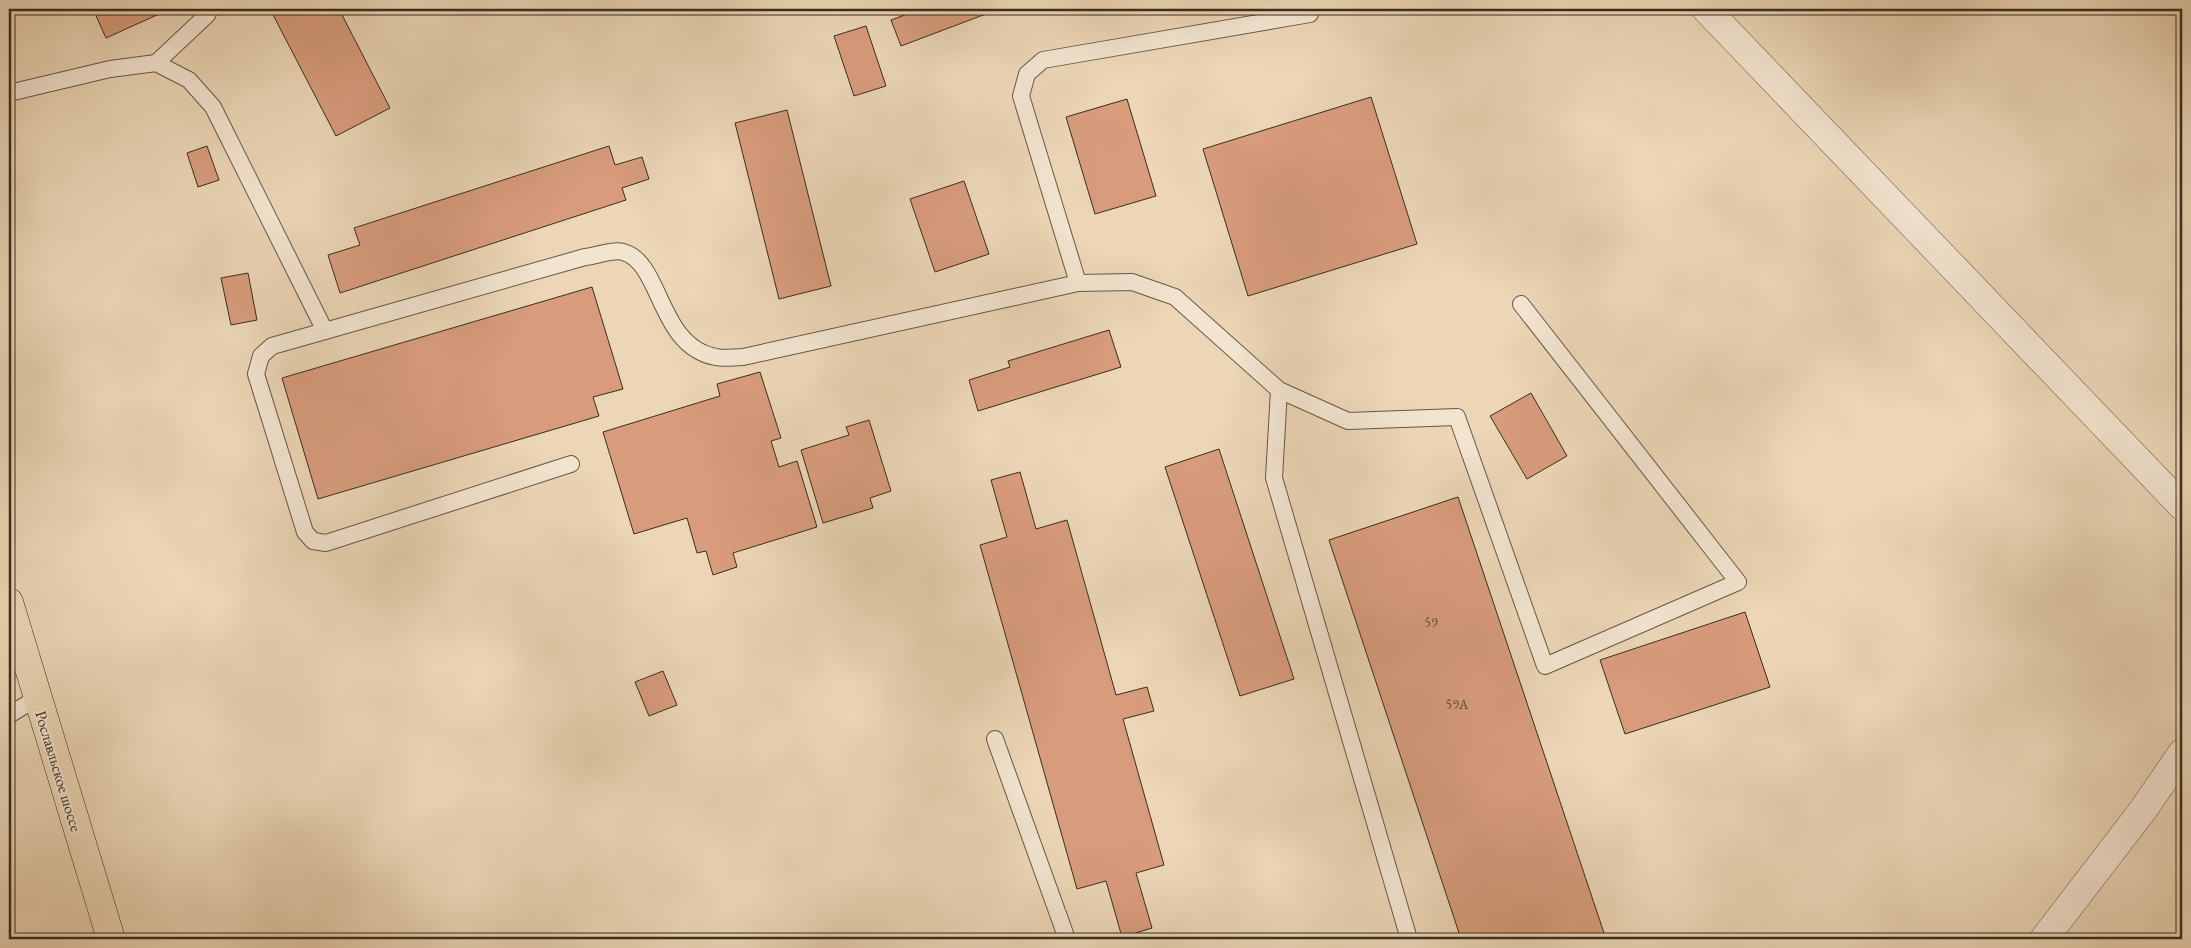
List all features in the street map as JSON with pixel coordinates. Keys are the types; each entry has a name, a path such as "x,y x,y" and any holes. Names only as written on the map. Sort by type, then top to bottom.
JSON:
{"main road":[{"name":"Рославльское шоссе","path":"9,602 111,939"}],"street":[{"path":"1706,9 2182,506"},
{"path":"2044,939 2142,810 2182,753"}],"lane":[{"path":"9,93 110,70 156,63 207,15 210,9"},
{"path":"1078,283 1021,96 1027,74 1043,60 1310,14"},
{"path":"156,63 189,80 213,108 326,331"},
{"path":"570,464 326,543 313,541 305,532 256,374 260,356 272,346 585,257 622,251 640,260 673,325 689,346 715,357 743,357 1078,283 1132,282 1175,297 1279,390 1348,421 1457,417 1545,666 1738,582 1521,304"},
{"path":"1279,390 1274,478 1409,939"},
{"path":"9,714 38,698"},
{"path":"995,739 1067,939"}],"building":[{"path":"93,9 170,9 106,38"},
{"path":"270,9 339,9 390,108 336,136"},
{"path":"921,9 999,9 901,46 891,20"},
{"path":"866,26 886,86 854,96 834,36"},
{"path":"1371,97 1417,244 1248,296 1203,149"},
{"path":"1127,99 1156,196 1095,214 1066,117"},
{"path":"787,110 831,286 779,299 735,123"},
{"path":"207,146 219,180 198,187 187,153"},
{"path":"609,146 615,165 642,157 649,179 622,188 626,200 340,293 328,255 360,245 354,228"},
{"path":"964,181 989,254 935,272 910,199"},
{"path":"248,273 257,320 231,325 221,278"},
{"path":"592,287 623,389 593,397 599,416 318,499 282,378"},
{"path":"1109,330 1121,367 978,411 969,380 1010,367 1008,361"},
{"path":"760,372 781,438 771,441 779,467 797,461 817,527 733,553 737,567 713,575 706,551 697,553 687,518 634,534 603,432 720,396 717,384"},
{"path":"1531,393 1567,456 1527,479 1490,416"},
{"path":"869,420 891,491 870,498 873,508 823,523 801,450 849,435 846,427"},
{"path":"1219,449 1294,679 1240,696 1165,467"},
{"path":"1020,472 1036,529 1067,520 1116,695 1147,687 1154,711 1123,719 1164,865 1136,873 1152,928 1122,937 1106,881 1077,889 980,545 1007,537 991,480"},
{"path":"1458,497 1606,939 1461,939 1329,540"},
{"path":"1745,612 1770,687 1625,734 1600,660"},
{"path":"663,671 677,705 649,716 635,682"}]}
